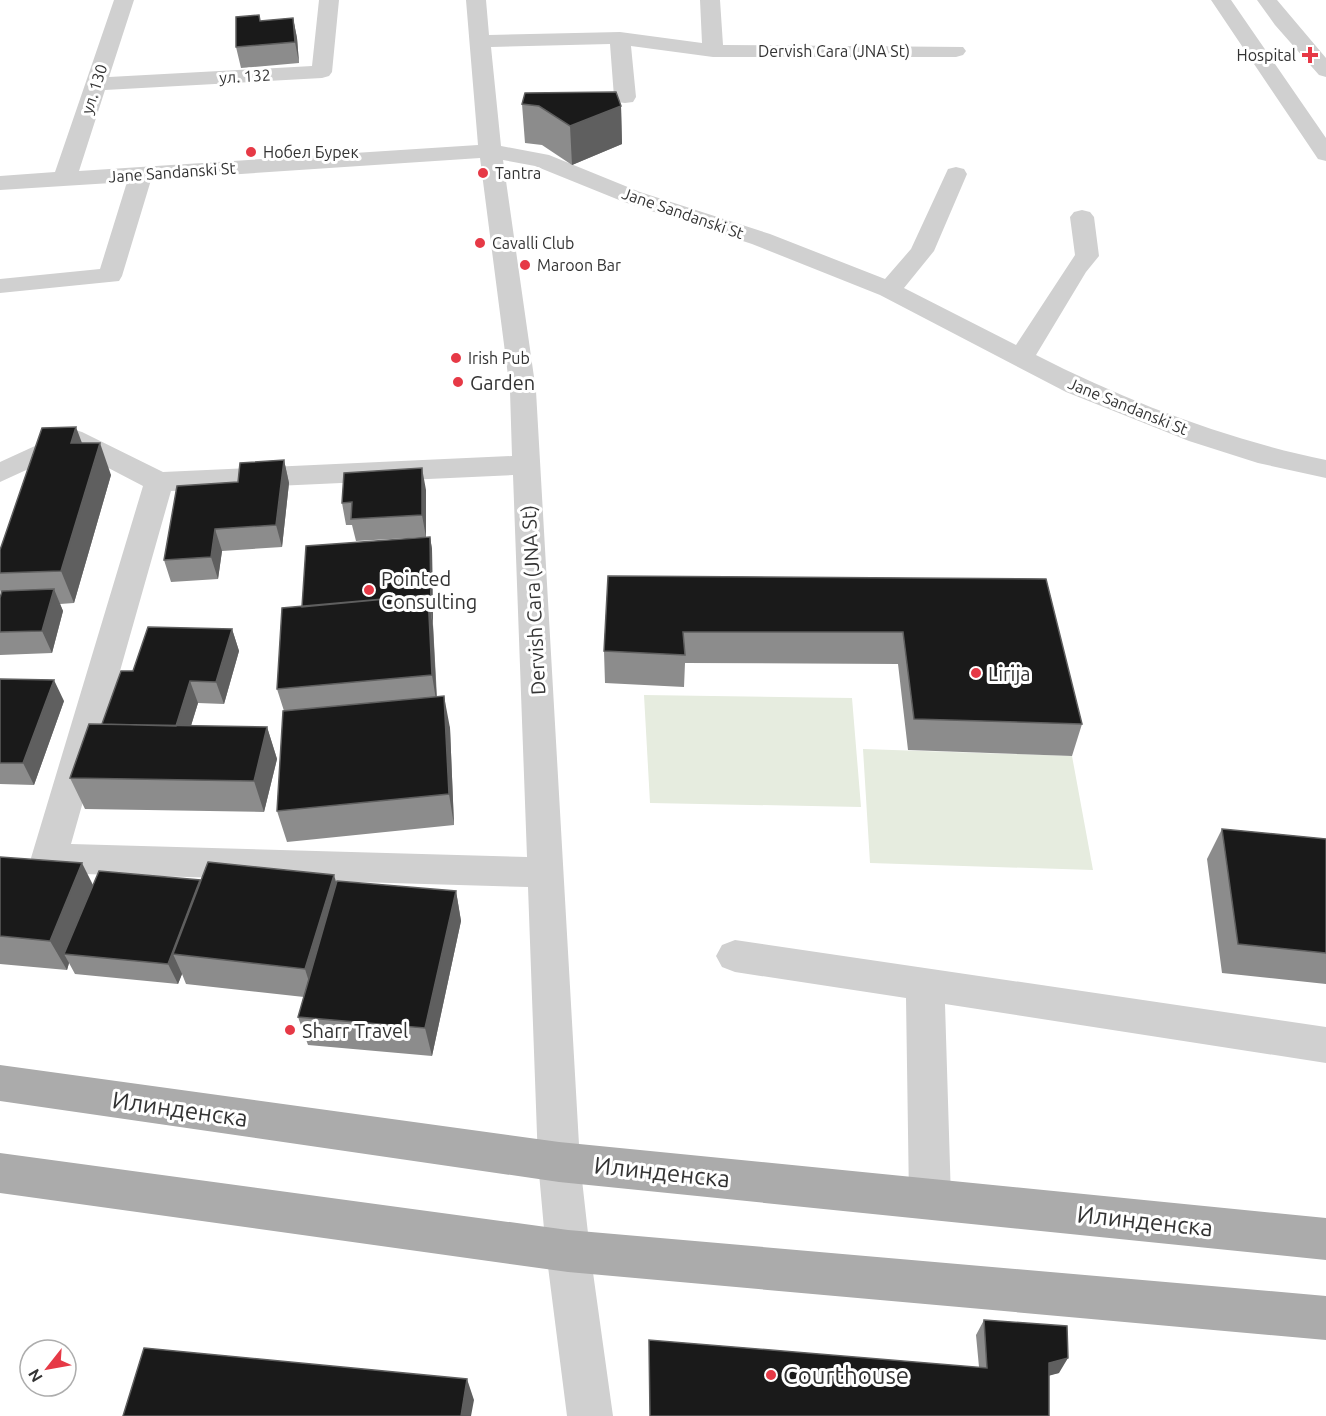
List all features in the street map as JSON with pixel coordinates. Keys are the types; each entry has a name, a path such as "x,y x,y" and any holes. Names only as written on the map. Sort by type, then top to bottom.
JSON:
{"main road":[{"name":"Илинденска","path":"0,1083 559,1162 1326,1239"},
{"path":"0,1173 568,1251 1326,1318"}],"street":[{"name":"ул. 130","path":"65,178 123,0"},
{"name":"ул. 132","path":"96,84 322,72 329,0"},
{"name":"Dervish Cara (JNA St)","path":"476,0 490,151 524,391 559,1162 568,1251 590,1416"},
{"path":"710,0 713,51"},
{"path":"1221,0 1326,154"},
{"path":"1267,0 1326,71"},
{"name":"Dervish Cara (JNA St)","path":"481,42 620,38 713,51 956,51"},
{"path":"620,38 625,97"},
{"path":"1298,113 1326,110"},
{"name":"Jane Sandanski St","path":"0,183 490,151 541,159 632,196 761,239 889,290 1076,386 1199,435 1268,457 1326,469"},
{"path":"0,286 110,276 141,174"},
{"path":"889,290 922,251 956,174"},
{"path":"1021,358 1076,269 1087,256 1082,217"},
{"path":"0,473 72,438 159,482 527,465"},
{"path":"159,482 49,858 546,873"},
{"path":"735,956 1326,1045"},
{"path":"925,985 930,1199"}],"shaded area":[{"path":"644,695 852,698 861,807 650,803"},
{"path":"863,749 1072,756 1093,870 870,863"}],"building":[{"path":"259,15 260,21 293,18 295,42 236,47 236,17"},
{"path":"616,92 621,106 570,126 539,106 522,104 525,93"},
{"path":"76,427 71,443 100,443 61,571 0,573 0,550 42,428"},
{"path":"284,460 276,525 215,529 211,557 164,560 177,486 238,482 240,463"},
{"path":"422,468 422,515 351,519 352,502 342,503 344,473"},
{"name":"Pointed Consulting","path":"430,537 431,612 428,595 302,607 306,546"},
{"path":"608,576 1046,579 1082,724 914,719 903,632 683,632 685,655 604,651"},
{"path":"54,589 42,631 0,632 2,591"},
{"path":"428,595 432,675 277,689 282,608"},
{"path":"148,627 232,629 216,682 190,681 176,726 102,724 121,671 133,671"},
{"path":"0,679 54,680 23,763 0,763"},
{"path":"444,696 449,794 277,811 283,711"},
{"path":"89,724 267,727 254,781 70,778"},
{"path":"1222,829 1326,839 1326,953 1238,944"},
{"path":"0,857 82,863 50,941 0,936"},
{"path":"208,862 334,875 305,969 173,954"},
{"path":"99,871 200,880 168,964 64,954"},
{"path":"337,881 456,891 425,1028 298,1017"},
{"name":"Courthouse","path":"984,1320 1067,1326 1068,1358 1049,1363 1049,1416 650,1416 649,1340 987,1368"},
{"path":"144,1348 467,1379 461,1416 123,1416"}],"place":[{"name":"Hospital","path":"1310,55"},
{"name":"Нобел Бурек","path":"251,152"},
{"name":"Tantra","path":"483,173"},
{"name":"Cavalli Club","path":"480,243"},
{"name":"Maroon Bar","path":"525,265"},
{"name":"Irish Pub","path":"456,358"},
{"name":"Garden","path":"458,382"},
{"name":"Pointed Consulting","path":"369,590"},
{"name":"Lirija","path":"976,673"},
{"name":"Sharr Travel","path":"290,1030"},
{"name":"Courthouse","path":"771,1375"}]}
